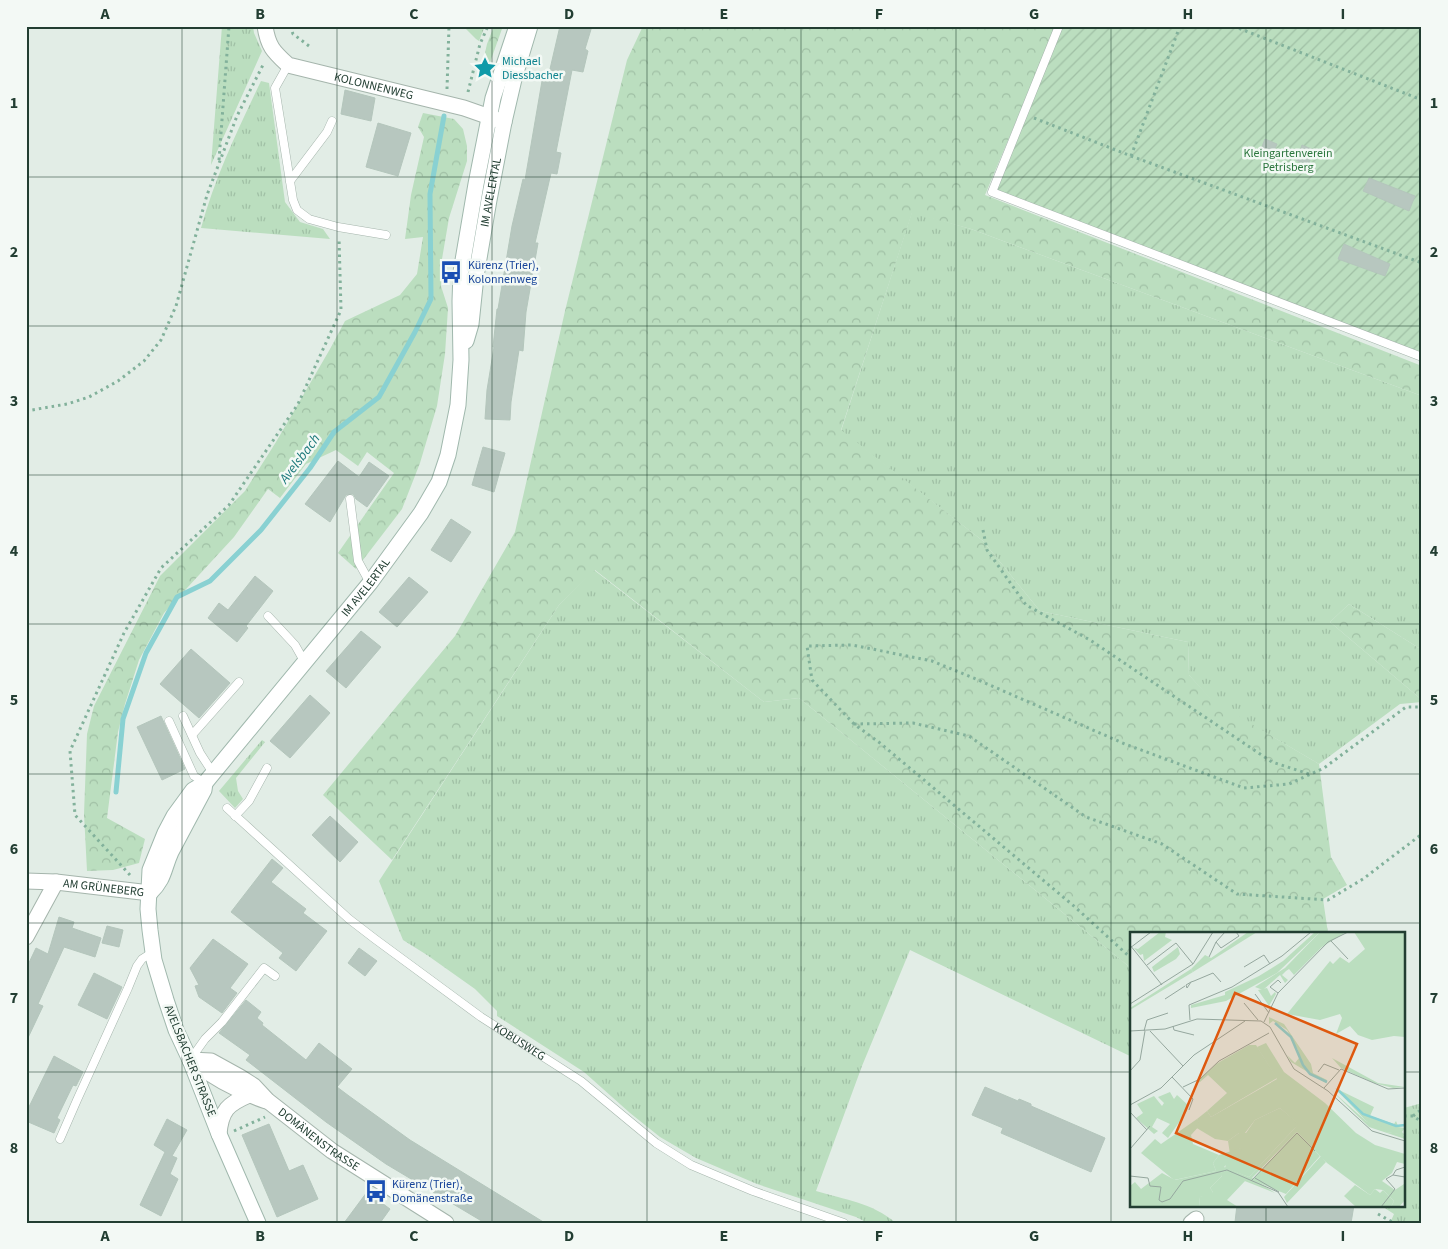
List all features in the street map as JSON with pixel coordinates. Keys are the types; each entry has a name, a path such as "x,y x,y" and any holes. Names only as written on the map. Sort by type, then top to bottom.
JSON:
{"main road":[{"path":"265,26 271,50"},
{"name":"IM AVELERTAL","path":"150,893 158,885 170,854 209,778 370,583 421,513 439,482 448,456 458,405 461,360 461,272 476,184 493,98 517,26"},
{"name":"IM AVELERTAL","path":"461,360 471,324 476,276 504,122 514,79 530,26"},
{"name":"KOLONNENWEG","path":"271,50 288,65 464,108 488,118 504,122"},
{"name":"AM GRÜNEBERG","path":"26,881 56,882 150,893"},
{"name":"AM GRÜNEBERG","path":"26,937 56,882"},
{"name":"AVELSBACHER STRASSE","path":"150,893 149,919 153,952 166,1000 176,1030 225,1131 258,1223"},
{"name":"DOMÄNENSTRASSE","path":"190,1060 211,1076 249,1095 332,1151 446,1223"},
{"name":"DOMÄNENSTRASSE","path":"190,1060 211,1061 240,1077 254,1086 264,1106"},
{"path":"225,1131 221,1118 226,1110 232,1104 249,1095"}],"lane":[{"path":"1059,26 992,192 1422,357"},
{"path":"288,65 275,88 284,152 293,200 297,210 309,219 338,227 386,235"},
{"path":"290,181 327,132 332,122"},
{"path":"350,499 358,561 370,583"},
{"path":"268,616 295,645 304,661"},
{"path":"192,735 239,682"},
{"path":"169,721 194,776 209,778 183,716"},
{"path":"235,816 249,801 268,768"},
{"name":"KOBUSWEG","path":"227,808 349,919 480,1017 581,1081 656,1143 692,1165 753,1191 844,1223"},
{"path":"60,1140 137,966 142,959 153,952"},
{"path":"190,1060 264,968 275,976"}],"path":[{"path":"219,164 229,26"},
{"path":"290,26 294,34 309,46"},
{"path":"446,104 449,26"},
{"path":"464,108 480,44 488,26"},
{"path":"1131,156 1180,26"},
{"path":"1233,26 1422,100"},
{"path":"26,411 41,410 67,404 89,396 118,381 144,361 161,340 176,306 207,195 238,116 271,50"},
{"path":"1024,114 1131,156 1422,263"},
{"path":"130,876 75,815 70,751 124,633 162,568 229,505 298,404 341,310 338,227"},
{"path":"983,530 987,550 1026,605 1090,640 1272,762 1309,775"},
{"path":"1130,957 1076,907 880,743 854,724 812,680 808,646 852,645 932,661 1125,744 1244,788 1289,784 1324,768 1406,707 1421,706 1422,709"},
{"path":"854,724 913,723 969,736 1086,817 1162,844 1237,894 1328,900 1364,878 1422,834"},
{"path":"225,1131 232,1132 267,1117 264,1106"},
{"path":"1412,1116 1422,1109"},
{"path":"1406,1116 1412,1116 1422,1122"},
{"path":"1378,1214 1394,1223"}],"green space":[{"path":"222,26 253,26 262,51 211,165"},
{"path":"463,26 485,26 479,41"},
{"path":"494,26 503,26 488,68 482,66 487,44"},
{"path":"643,26 1056,26 985,195 1422,366 1422,396 971,229 912,213 841,430 983,541 1040,611 1188,642 1189,675 1213,701 1319,764 1331,857 1347,885 1323,899 1328,932 1130,932 1130,967 799,698 764,702 595,570 559,605 392,860 323,795 455,636 515,532 565,311 627,60"},
{"name":"Kleingartenverein Petrisberg","path":"1061,26 1422,26 1422,353 990,193"},
{"path":"261,81 269,83 285,202 300,222 323,229 330,239 201,228 220,172"},
{"path":"423,113 454,119 463,129 467,146 467,161 449,218 442,259 441,286 448,308 445,354 437,406 420,463 402,509 356,569 338,553 394,473 367,452 358,466 336,450 306,464 280,498 268,489 234,537 164,613 139,660 118,732 107,818 145,839 139,863 113,870 87,871 84,814 87,734 94,706 160,576 245,491 276,442 345,321 400,295 417,274 423,237 405,239 411,195 424,137 418,127"},
{"path":"912,212 971,229 1422,396 1422,650 1349,604 1330,622 1422,700 1422,702 1400,704 1319,764 1213,702 1189,675 1188,642 1040,611 983,541 841,431"},
{"path":"594,570 764,702 799,698 1130,967 1130,1056 910,950 862,1066 816,1191 877,1210 896,1223 868,1223 856,1217 757,1184 696,1158 660,1137 584,1072 497,1016 497,1011 475,989 403,940 379,881 559,605"},
{"path":"1349,604 1422,650 1422,700 1330,622"},
{"path":"262,740 265,742 236,778 238,791 243,799 235,808 219,791"},
{"path":"1422,1103 1422,1223 1390,1223 1394,1214 1382,1206 1406,1206 1406,1107"}],"building":[{"path":"560,26 592,26 585,49 588,51 583,72 572,70 556,152 561,153 557,174 551,173 535,243 538,243 526,312 523,351 519,350 510,420 485,419 497,309 512,226 523,179 525,180 542,81 547,82"},
{"path":"345,90 375,98 371,121 341,114"},
{"path":"378,123 411,133 398,176 366,167"},
{"path":"1265,139 1277,144 1271,159 1259,154"},
{"path":"1302,145 1314,150 1308,165 1296,160"},
{"path":"1369,178 1415,196 1409,211 1363,191"},
{"path":"1344,244 1390,264 1385,276 1338,259"},
{"path":"483,447 505,453 494,492 472,485"},
{"path":"338,461 359,477 369,462 389,476 367,507 356,499 353,494 346,495 330,522 305,504"},
{"path":"451,519 471,532 451,562 431,550"},
{"path":"255,576 273,591 246,626 248,628 237,642 208,618 219,603 228,610"},
{"path":"409,577 428,592 397,627 379,612"},
{"path":"361,631 381,647 346,688 326,671"},
{"path":"191,649 230,683 199,718 160,684"},
{"path":"310,695 330,713 290,758 270,741"},
{"path":"161,716 185,769 162,780 137,727"},
{"path":"330,816 358,842 340,862 312,835"},
{"path":"272,859 283,868 271,882 306,909 303,913 327,931 296,971 279,958 283,953 231,912"},
{"path":"59,917 74,922 72,928 101,938 95,957 64,947 38,1004 43,1006 26,1042 26,969 36,948 48,954"},
{"path":"107,926 123,930 119,947 102,943"},
{"path":"213,939 248,964 230,988 237,993 222,1013 199,997 195,986 199,985 190,968"},
{"path":"359,948 377,961 365,976 348,963"},
{"path":"94,973 122,987 107,1019 78,1005"},
{"path":"246,1000 261,1012 257,1018 263,1023 262,1025 306,1060 319,1043 352,1069 337,1087 349,1096 410,1140 545,1223 485,1223 386,1164 326,1122 246,1060 250,1055 219,1033"},
{"path":"54,1056 83,1072 76,1086 73,1085 57,1118 60,1120 54,1133 26,1121 26,1113"},
{"path":"985,1087 1018,1101 1019,1099 1031,1104 1031,1106 1105,1138 1091,1172 1001,1133 1003,1128 972,1115"},
{"path":"167,1119 187,1130 172,1156 177,1158 170,1174 178,1179 161,1216 140,1205 165,1152 154,1145"},
{"path":"269,1124 289,1171 303,1165 318,1199 277,1217 242,1135"},
{"path":"367,1192 390,1209 380,1223 344,1223"},
{"path":"1237,1206 1354,1206 1351,1223 1235,1222"}],"waterway":[{"name":"Avelsbach","path":"116,792 123,719 146,653 177,597 210,581 261,530 310,468 334,432 379,397 415,332 431,299 430,194 444,116"}],"place":[{"name":"Michael Diessbacher","path":"485,68"},
{"name":"Kürenz (Trier), Kolonnenweg","path":"451,272"},
{"name":"Kürenz (Trier), Domänenstraße","path":"376,1191"}]}
